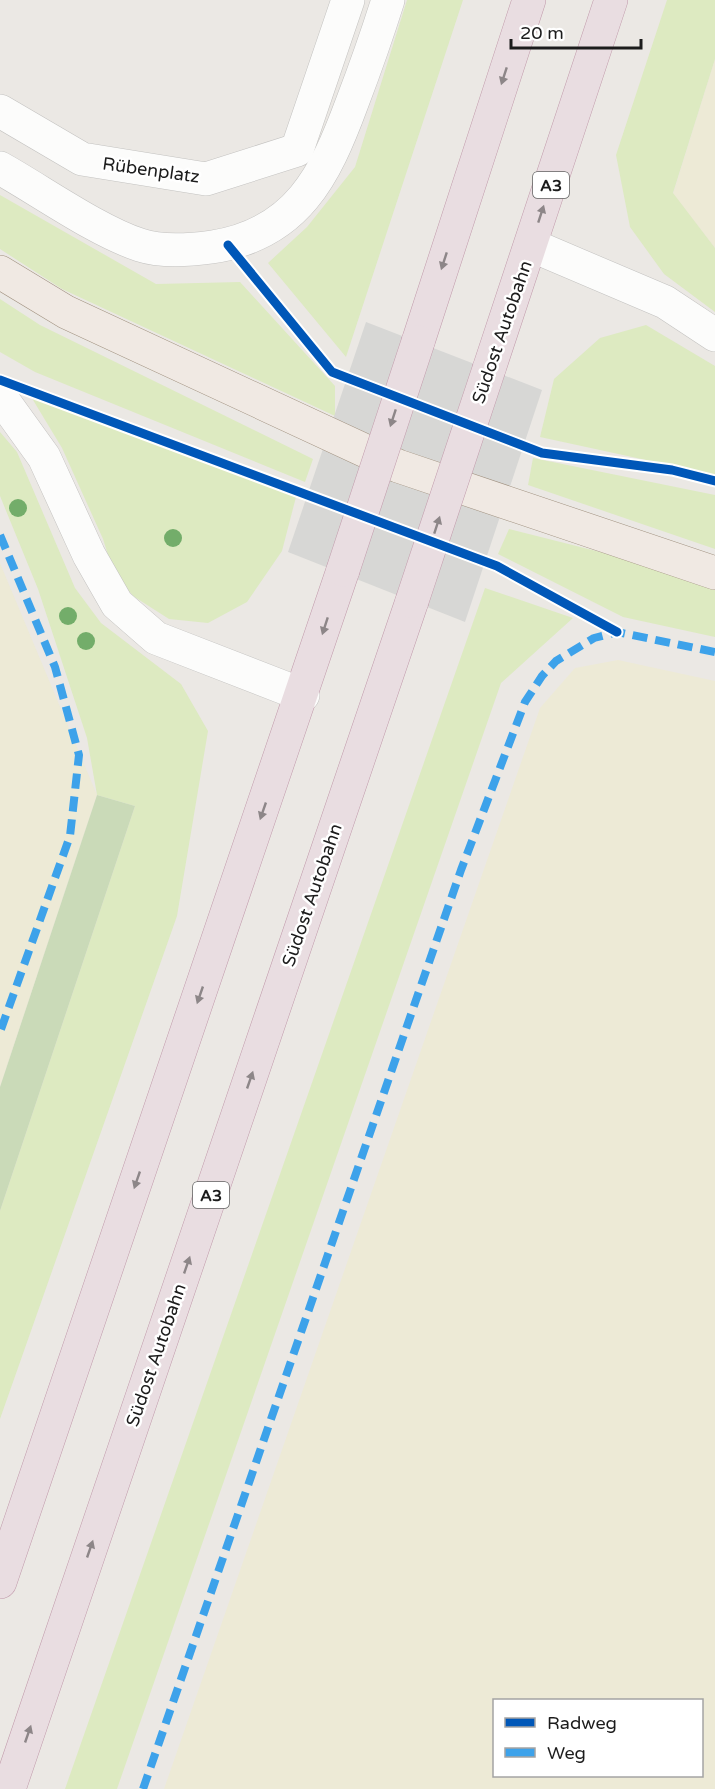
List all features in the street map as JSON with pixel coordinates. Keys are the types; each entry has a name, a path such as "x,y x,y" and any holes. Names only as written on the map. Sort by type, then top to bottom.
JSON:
{"highway":[{"path":"0,1582 303,696 529,0"},
{"name":"Südost Autobahn","path":"9,1789 412,601 611,0"}],"main road":[{"path":"0,272 66,312 398,466 715,573"}],"lane":[{"name":"Rübenplatz","path":"0,111 82,159 206,179 297,150 348,0"},
{"path":"0,168 113,233 141,245 198,249 246,239 290,212 323,174 352,105 388,0"},
{"path":"531,245 665,302 715,335"},
{"path":"0,396 44,457 89,555 117,604 156,638 303,696"}],"shaded area":[{"path":"715,59 715,248 673,194"},
{"path":"0,563 97,795 0,1087"},
{"path":"618,660 715,681 715,1789 164,1789 540,708 575,668"}],"green space":[{"path":"407,0 463,0 346,357 268,263 307,227 355,167"},
{"path":"667,0 715,0 715,59 673,193 715,248 715,312 664,274 630,227 616,155"},
{"path":"0,195 156,284 240,282 335,386 335,416 62,289 0,249"},
{"path":"0,299 40,325 313,459 305,482 35,372 0,352"},
{"path":"646,325 715,366 715,475 540,437 554,379 600,338"},
{"path":"30,395 296,497 282,551 247,602 208,623 169,619 133,596 113,571 103,539 62,448"},
{"path":"0,432 17,452 75,588 101,623 181,684 208,731 177,916 0,1419 0,1211 135,806 97,795 87,738 38,589 0,496"},
{"path":"533,458 715,495 715,549 528,485"},
{"path":"509,529 715,581 715,637 623,617 498,554"},
{"path":"485,588 573,618 501,683 117,1789 65,1789"},
{"path":"97,795 135,806 0,1211 0,1087"}],"pier":[{"path":"366,322 542,390 465,622 288,552"}],"marked path":[{"path":"0,535 55,667 79,755 70,836 0,1032"},
{"path":"143,1789 461,870 525,702 542,676 556,661 594,638 617,632 715,652"}],"cycle path":[{"path":"228,245 332,372 542,453 672,470 715,481"},
{"path":"0,380 497,566 617,632"}]}
